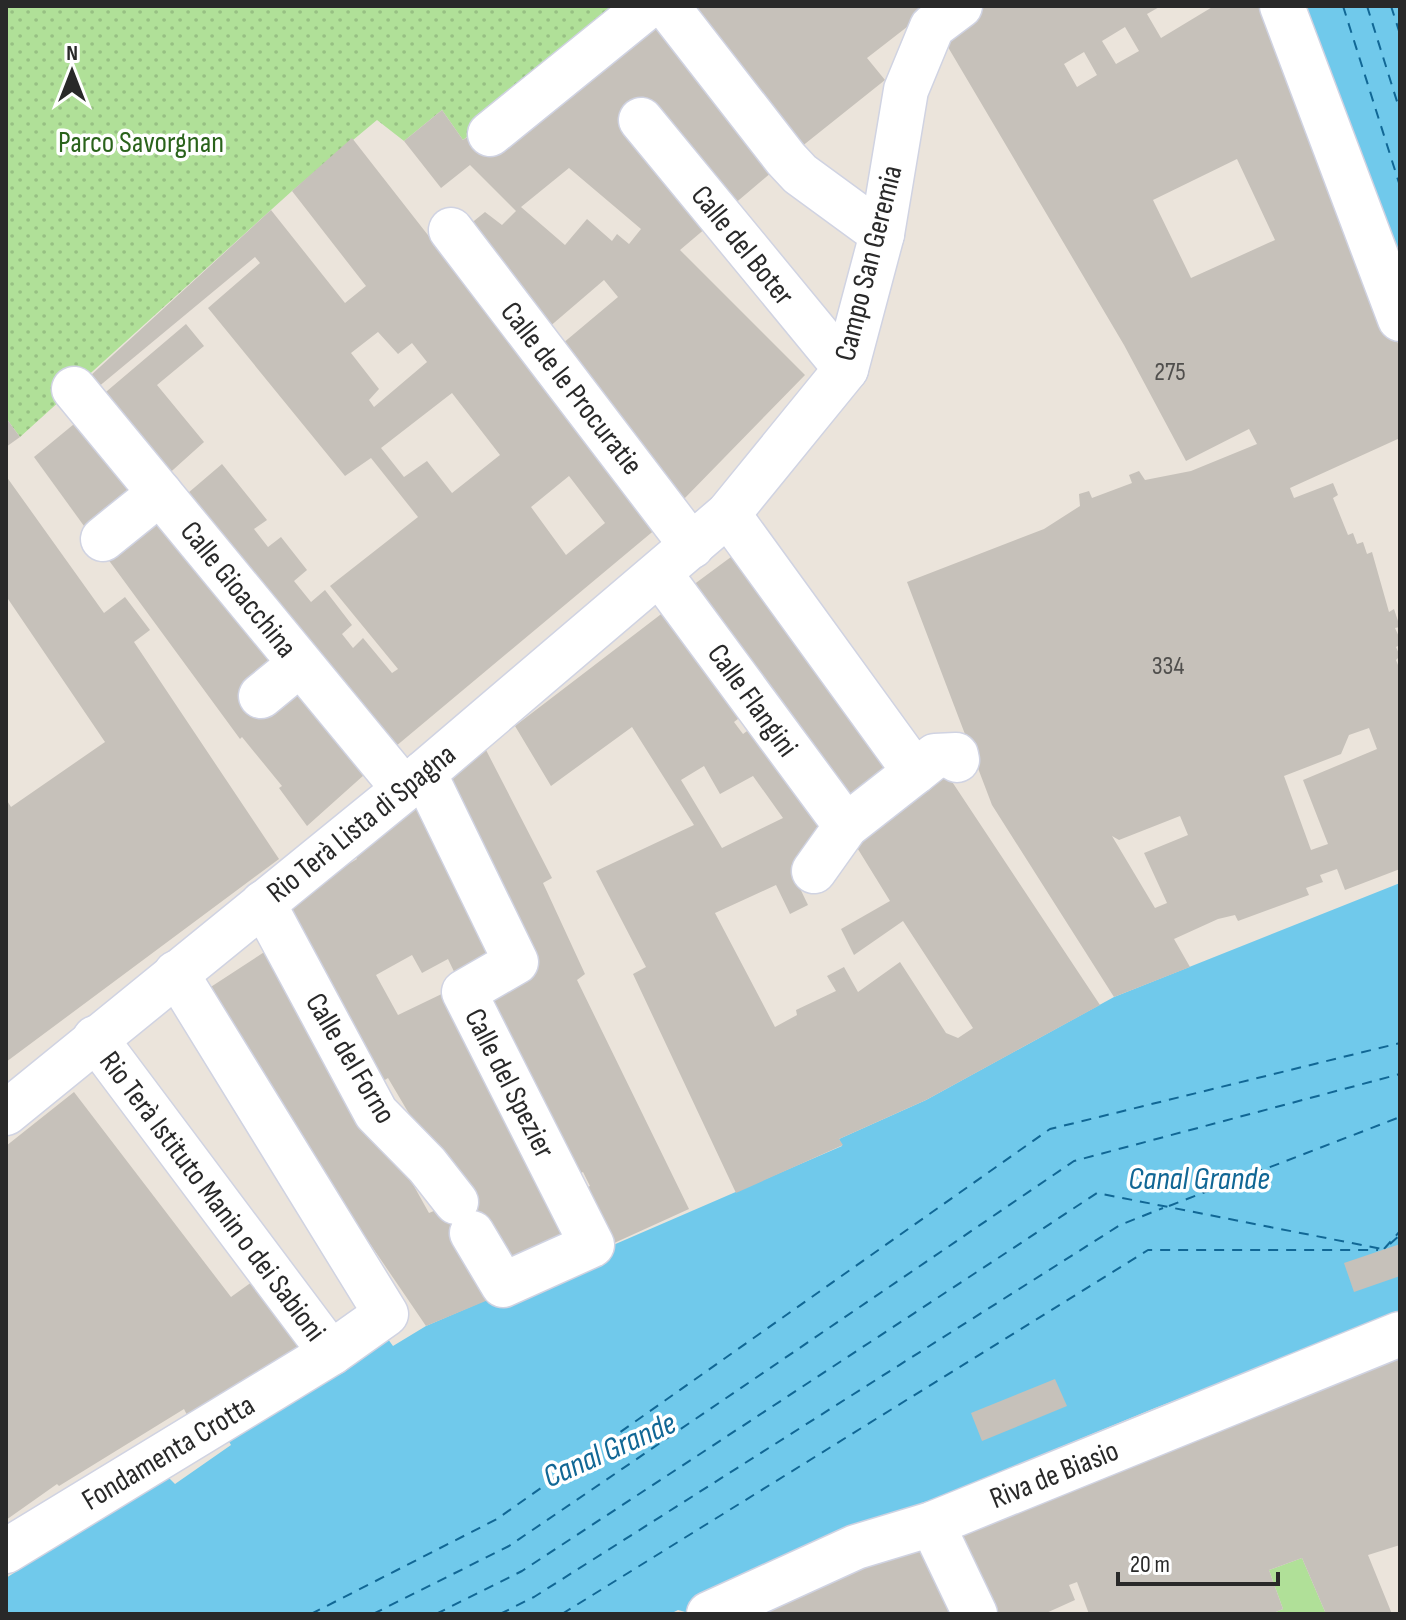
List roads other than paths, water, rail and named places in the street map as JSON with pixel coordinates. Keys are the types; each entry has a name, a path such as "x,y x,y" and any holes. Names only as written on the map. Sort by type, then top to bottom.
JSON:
{"street":[{"path":"490,134 648,6"},
{"path":"667,6 800,174 882,234"},
{"path":"1282,6 1400,319"},
{"name":"Campo San Geremia","path":"698,541 846,369 882,234 906,90 946,16"},
{"name":"Calle del Boter","path":"641,120 846,369"},
{"name":"Calle de le Procuratie","path":"451,230 698,541"},
{"name":"Calle Gioacchina","path":"74,389 300,664 414,781"},
{"path":"103,539 160,493"},
{"path":"698,541 816,633 909,776"},
{"name":"Rio Terà Lista di Spagna","path":"6,1113 414,781 698,541"},
{"name":"Calle Flangini","path":"698,541 846,826"},
{"path":"261,696 300,664"},
{"path":"814,871 846,826 909,776 935,756 956,755 957,760"},
{"name":"Calle del Spezier","path":"414,781 516,962 464,992 592,1245"},
{"name":"Calle del Forno","path":"263,903 376,1113 427,1165 464,1217 503,1285 592,1245"},
{"name":"Fondamenta Crotta","path":"6,1551 331,1353 386,1314 176,973"},
{"name":"Rio Terà Istituto Manin o dei Sabioni","path":"95,1038 331,1353"},
{"name":"Riva de Biasio","path":"709,1614 856,1547 932,1524 1400,1334"},
{"path":"932,1524 975,1614"}],"water":[{"path":"1294,6 1400,6 1400,286"},
{"name":"Canal Grande","path":"1400,883 1400,1314 1155,1408 910,1509 693,1614 678,1610 670,1614 6,1614 6,1578 167,1476 175,1484 231,1445 227,1438 357,1362 385,1335 393,1346 426,1326 842,1146 839,1139 926,1100 1114,997"}],"park label":[{"name":"Parco Savorgnan","path":"141,142"}]}
